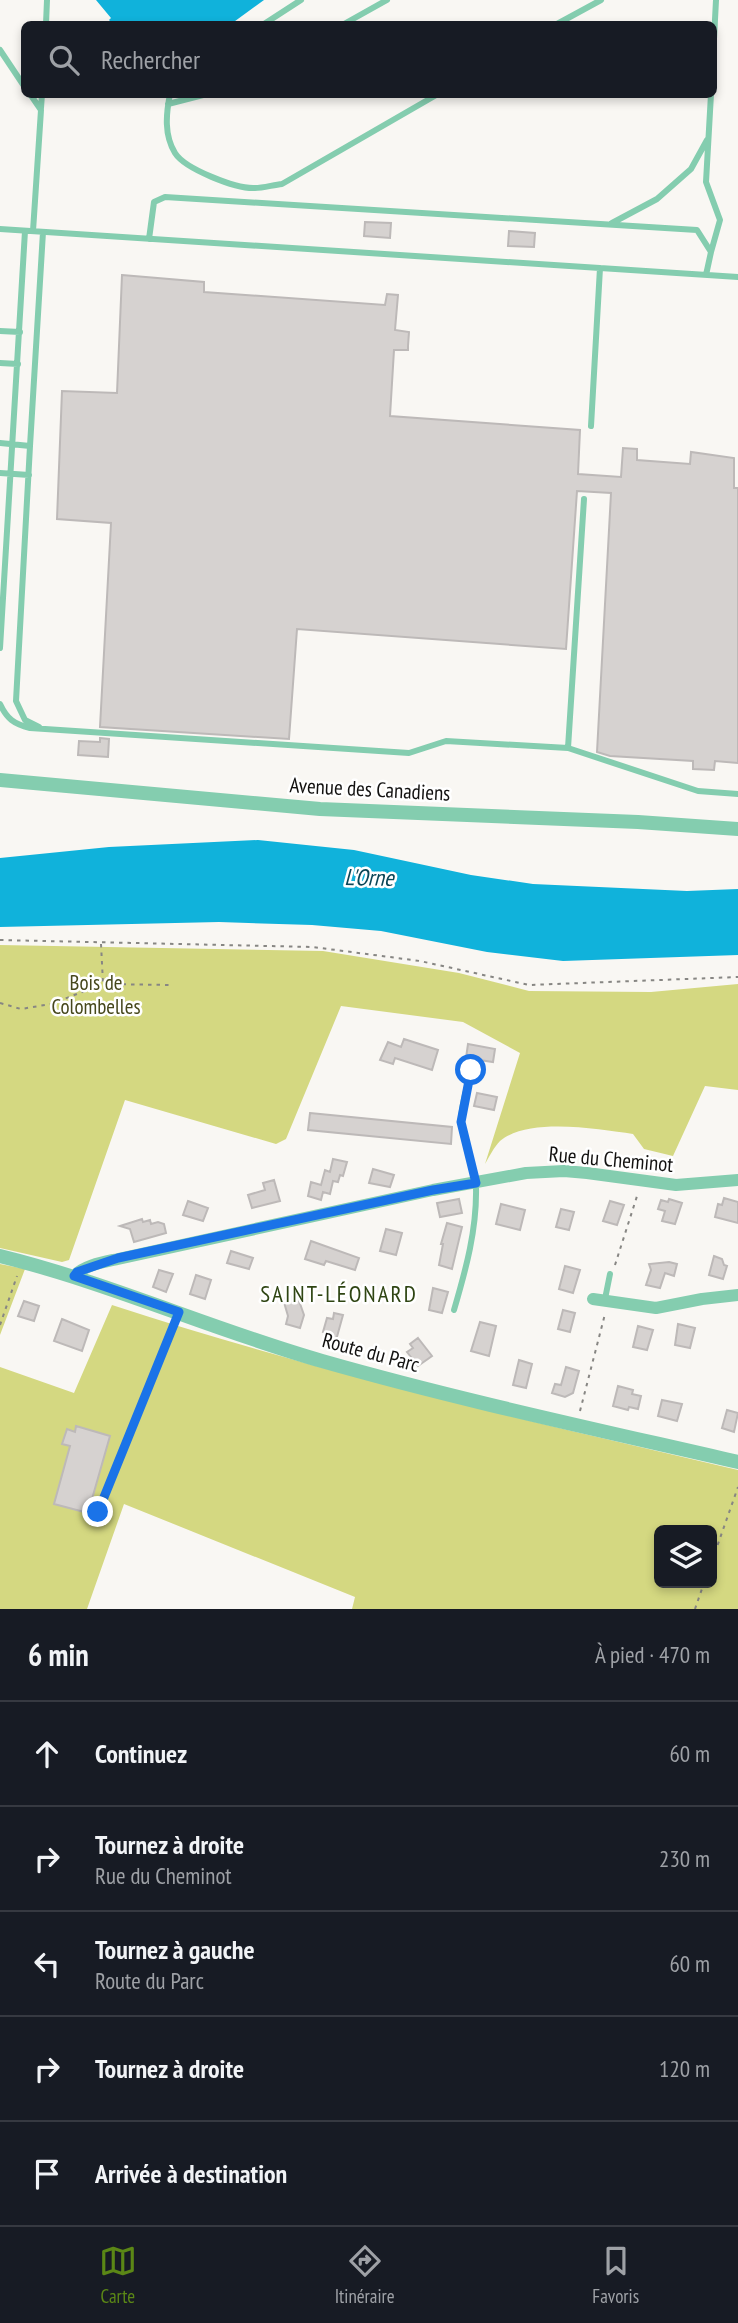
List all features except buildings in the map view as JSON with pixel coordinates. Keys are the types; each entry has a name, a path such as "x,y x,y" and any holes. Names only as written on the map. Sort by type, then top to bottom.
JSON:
{"street":[{"name":"Avenue des Canadiens","path":"0,780 320,809 638,822 738,829"},
{"name":"Rue du Cheminot","path":"74,1276 91,1266 118,1258 406,1195 547,1171 587,1173 676,1185 738,1180"},
{"name":"Route du Parc","path":"0,1256 74,1276 320,1361 738,1462"},
{"path":"599,1299 656,1308 738,1295"}],"lane":[{"path":"46,21 47,0"},
{"path":"269,21 301,0"},
{"path":"349,21 387,0"},
{"path":"562,21 601,0"},
{"path":"714,21 716,0"},
{"path":"0,50 21,82"},
{"path":"33,98 41,110"},
{"path":"0,648 20,332 42,98"},
{"path":"169,98 165,119 176,154 198,171 254,189 282,184 431,98"},
{"path":"168,104 191,98"},
{"path":"706,275 720,220 706,182 710,98"},
{"path":"610,224 657,199 683,177 691,169 708,139"},
{"path":"253,202 254,189"},
{"path":"149,239 153,202 165,197 697,230 711,252"},
{"path":"0,229 738,277"},
{"path":"43,232 16,701 25,720 43,729"},
{"path":"590,426 600,268"},
{"path":"0,331 20,332"},
{"path":"0,363 18,364"},
{"path":"0,443 30,446"},
{"path":"0,473 29,475"},
{"path":"568,748 584,499"},
{"path":"0,704 8,719 15,724 43,729 410,753 446,741 568,748 698,791 738,794"},
{"path":"454,1310 466,1269 474,1224 476,1183 461,1122 471,1070"},
{"path":"599,1299 610,1275"}],"path":[{"path":"0,940 313,947 420,961 528,985 738,978"},
{"path":"100,943 103,984"},
{"path":"0,1003 21,1009 51,1004 103,984 170,985"},
{"path":"617,1262 636,1197"},
{"path":"0,1325 23,1262"},
{"path":"577,1425 605,1313 599,1299"},
{"path":"98,1512 179,1312"},
{"path":"717,1547 738,1487"},
{"path":"695,1609 702,1588"}],"green space":[{"name":"Bois de Colombelles","path":"0,945 323,951 459,973 529,991 651,992 738,984 738,1090 705,1086 673,1156 644,1149 633,1134 546,1127 528,1129 500,1141 485,1164 520,1053 463,1022 341,1006 286,1139 276,1144 125,1100 69,1260 62,1262 0,1248"},
{"path":"0,1264 25,1269 0,1335"},
{"path":"112,1305 345,1374 738,1470 738,1609 352,1609 355,1597 124,1504 87,1609 0,1609 0,1367 74,1393"}],"water":[{"path":"96,0 264,0 235,21 110,21 111,18"},
{"name":"L'Orne","path":"258,840 354,850 471,875 533,884 687,891 738,889 738,955 563,961 487,952 381,931 312,925 219,922 0,927 0,858 109,847"}],"district":[{"name":"SAINT-LÉONARD","path":"339,1293"}],"route":[{"path":"98,1512 179,1312 74,1276 77,1272 118,1258 476,1183 461,1122 471,1070"}]}
